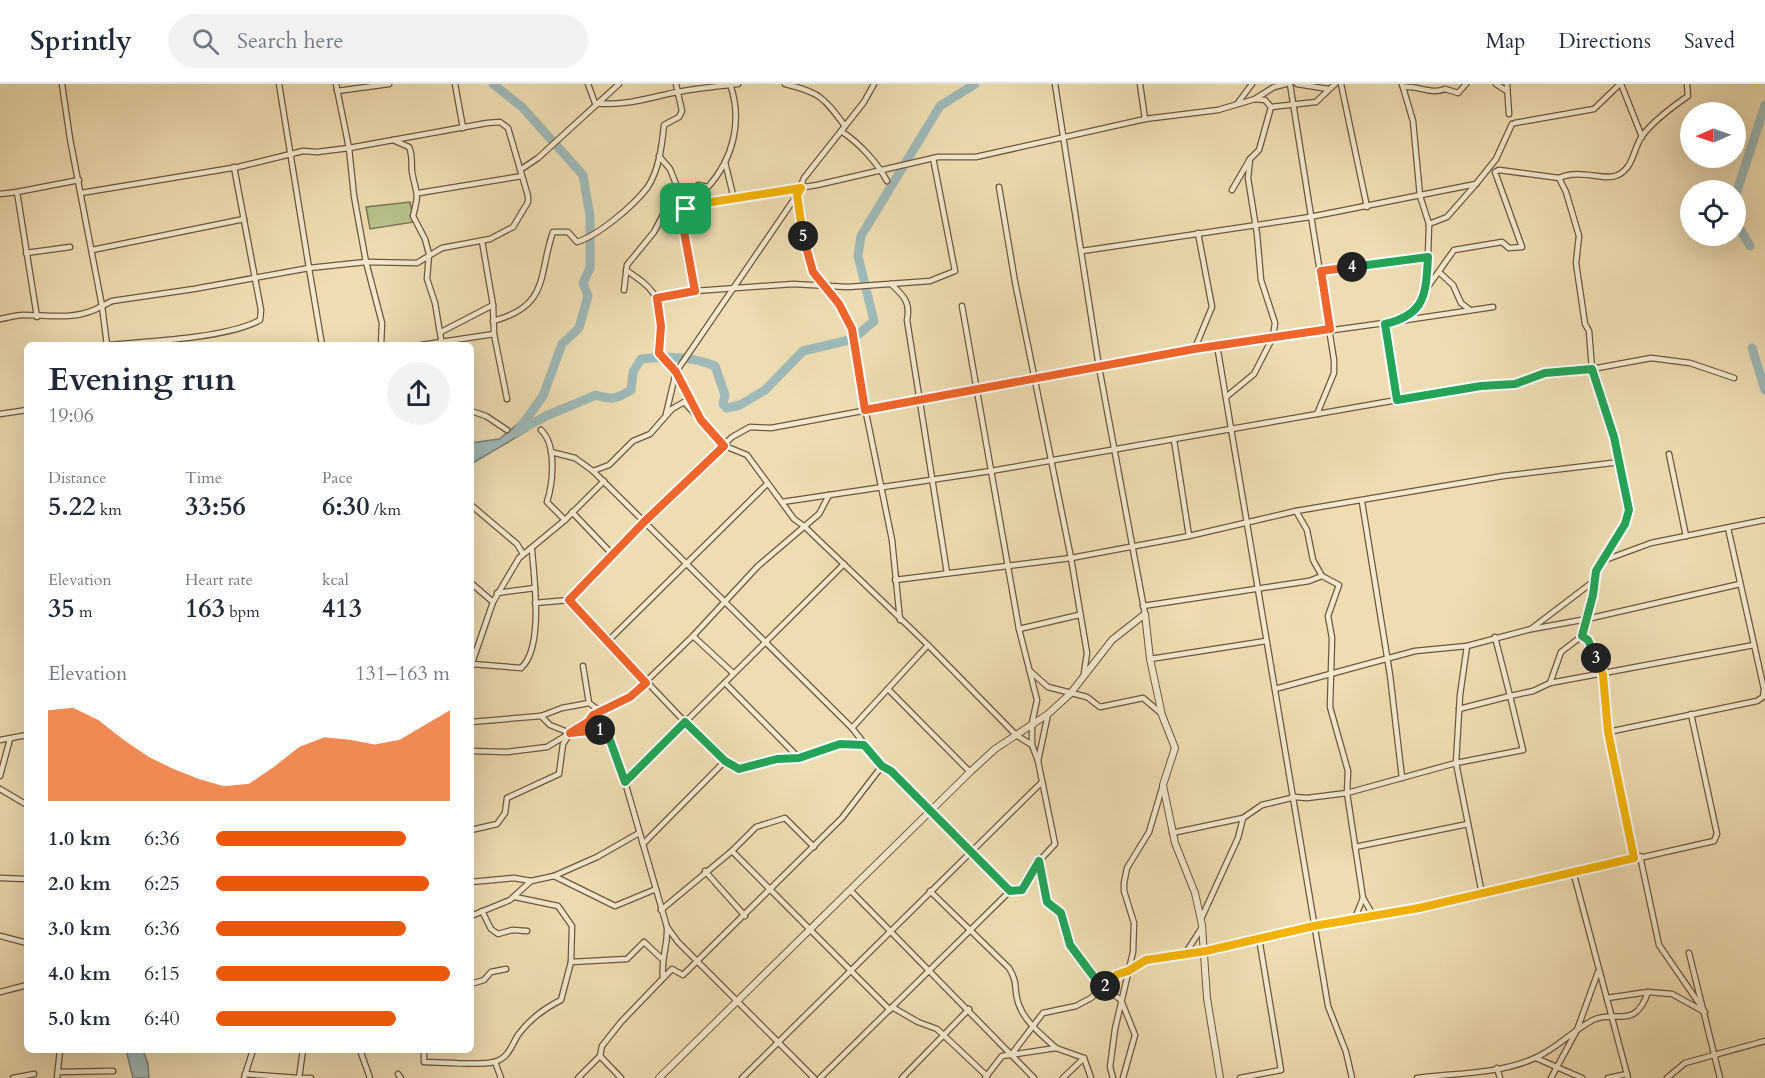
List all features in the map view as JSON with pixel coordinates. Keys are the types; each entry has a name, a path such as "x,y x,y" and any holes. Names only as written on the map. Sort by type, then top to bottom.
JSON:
{"street":[{"path":"62,84 107,342"},
{"path":"279,84 321,342"},
{"path":"336,84 349,148 354,196 366,262 382,323 382,342"},
{"path":"337,91 389,84"},
{"path":"455,84 463,128"},
{"path":"588,84 595,104"},
{"path":"520,170 537,158 619,84"},
{"path":"493,321 519,311 533,297 543,281 546,255 553,232 568,232 577,242 588,239 621,214 646,188 659,155 664,125 679,117 682,111 680,91 676,84"},
{"path":"693,205 698,185 708,187 725,162 734,138 736,117 730,84"},
{"path":"595,104 635,102 680,91 738,84"},
{"path":"785,84 813,90 829,104 846,126"},
{"path":"665,417 676,372 797,195 804,178 864,102 874,84"},
{"path":"1054,84 1099,367 1145,614 1150,659 1162,715 1175,748 1149,832 1127,868 1124,891 1134,923 1133,952 1121,1000 1110,1066 1113,1078"},
{"path":"1140,84 1145,119"},
{"path":"1237,104 1252,84"},
{"path":"624,290 627,265 654,232 661,215 693,205 801,188 933,158 976,157 1145,119 1218,110 1255,99 1274,87 1288,84 1321,271 1334,373 1317,414"},
{"path":"1297,84 1328,89"},
{"path":"1271,107 1316,102 1335,84"},
{"path":"1341,84 1367,207"},
{"path":"1427,288 1429,224 1420,196 1413,121 1402,86 1438,92 1445,89 1458,93 1466,84"},
{"path":"1496,84 1507,91"},
{"path":"1507,84 1509,114"},
{"path":"1429,224 1447,217 1476,184 1496,159 1514,124 1594,109 1621,84 1642,137"},
{"path":"1406,320 1416,310 1427,288 1454,250 1495,242 1502,242 1509,248 1522,247 1495,172 1499,170 1559,178 1578,173 1611,178 1619,175 1630,166 1642,137 1688,96 1687,84"},
{"path":"1255,99 1265,100 1271,107"},
{"path":"1232,190 1250,159 1259,150 1271,107"},
{"path":"0,319 24,315 37,317 71,315 112,301 309,268 366,262 417,263 429,254 462,243 482,241 507,232 522,213 528,196 508,128 500,122 349,148 317,152 303,151 291,156 234,167 81,193"},
{"path":"841,131 855,141 882,170 887,181"},
{"path":"393,140 409,147 419,193 413,216 425,239 429,254 428,279 441,332 441,342"},
{"path":"659,155 670,169 683,210 695,291"},
{"path":"657,298 695,291 793,284 824,286 930,281 955,271 933,158"},
{"path":"1226,397 1254,374 1273,338 1275,323 1261,280 1256,224 1248,178 1250,159"},
{"path":"725,162 734,199"},
{"path":"145,342 253,324 260,320 261,310 234,167"},
{"path":"419,193 522,176"},
{"path":"1550,683 1561,652 1582,636 1596,571 1605,560 1628,517 1620,462 1592,369 1589,331 1584,324 1576,263 1579,236 1566,192 1559,178"},
{"path":"0,194 80,180"},
{"path":"1082,251 1310,217 1476,184"},
{"path":"999,187 1071,558 1087,653 1084,673"},
{"path":"17,192 37,317"},
{"path":"797,195 807,259 839,304 852,329 879,487 892,540 900,620"},
{"path":"92,250 244,219"},
{"path":"1194,349 1212,308 1198,233"},
{"path":"482,241 493,305 494,334 507,399"},
{"path":"26,253 70,248"},
{"path":"1321,271 1428,257"},
{"path":"626,270 650,286 657,298 661,326 659,353 676,372 701,420"},
{"path":"1439,272 1453,285 1461,303 1470,310"},
{"path":"891,284 905,297 909,310 907,320 948,573"},
{"path":"441,332 493,305"},
{"path":"820,1078 1010,891 1022,890 1039,861 1055,844 1038,761 1032,745 1032,723 1037,700 1019,629 962,306"},
{"path":"535,603 569,600 644,522 732,437 750,427 771,428 1217,345 1330,329 1385,324 1493,307"},
{"path":"1385,324 1397,400"},
{"path":"447,342 494,334"},
{"path":"1217,345 1331,1019 1346,1052 1352,1078"},
{"path":"782,502 991,471 1114,447 1174,440 1481,386 1515,384 1545,373 1592,369 1652,358 1690,363 1734,378"},
{"path":"592,471 609,465 633,441 650,434 672,409 684,402 724,446 747,455 766,484 794,519 928,645 1016,735 1032,745"},
{"path":"0,414 24,410"},
{"path":"474,412 486,416 507,430"},
{"path":"541,430 550,452 552,486 547,502 565,520"},
{"path":"1174,440 1189,536"},
{"path":"550,452 575,458 604,481 852,728 882,766 891,771 1010,891"},
{"path":"1669,454 1686,536"},
{"path":"895,580 1071,558 1189,536 1296,511 1362,502 1503,476 1620,462"},
{"path":"474,652 497,593 523,554 532,550 604,481"},
{"path":"608,642 766,484"},
{"path":"474,751 530,751 547,747 600,711 630,697 693,636 758,566 819,514 829,495"},
{"path":"1362,502 1402,778"},
{"path":"474,508 516,544 523,554"},
{"path":"1296,511 1307,530 1313,560 1322,576 1339,585 1328,616 1332,638 1330,707 1348,771 1347,793 1362,897 1374,917"},
{"path":"572,512 612,554"},
{"path":"1605,560 1651,543 1765,520"},
{"path":"1608,732 1763,697 1764,689 1728,528"},
{"path":"474,665 521,668 526,664 534,639 535,588 532,550"},
{"path":"625,782 844,564"},
{"path":"1143,606 1309,581 1322,576"},
{"path":"1531,629 1594,581"},
{"path":"1275,688 1330,676 1415,651 1467,645 1740,584"},
{"path":"474,586 493,602"},
{"path":"497,593 535,588"},
{"path":"569,600 685,722 725,761 739,769 777,759 799,758 840,744 864,745"},
{"path":"659,1078 970,772 1032,723 1048,714 1070,694 1084,673 1099,659 1112,640 1145,614"},
{"path":"1019,629 1079,615"},
{"path":"693,636 733,673"},
{"path":"1582,636 1588,640 1603,675 1608,732 1634,858"},
{"path":"1172,833 1200,825 1244,818 1262,805 1294,797 1307,798 1347,793 1456,763 1522,750 1496,637"},
{"path":"1150,659 1266,641"},
{"path":"852,728 928,645"},
{"path":"1467,645 1459,709 1456,763 1482,894"},
{"path":"1459,709 1533,691 1550,683 1603,675 1754,645"},
{"path":"583,666 590,703 600,711 625,782 667,927 668,942 661,958 663,977"},
{"path":"1030,671 1048,687 1070,694 1087,696 1100,706 1106,707 1143,698 1162,715"},
{"path":"724,683 799,758"},
{"path":"888,689 970,772"},
{"path":"474,722 541,716 562,708 590,703"},
{"path":"1038,761 1048,714"},
{"path":"1011,1055 1043,1013 1076,1006 1104,988 1116,975 1146,960 1206,951 1314,926 1354,918 1374,917 1482,894 1716,838 1690,714"},
{"path":"541,716 550,725 570,733 585,734 606,729"},
{"path":"474,829 497,824 505,813 507,798 559,774 563,744 570,733"},
{"path":"0,740 24,736"},
{"path":"0,776 10,739"},
{"path":"643,844 725,761"},
{"path":"578,1078 600,1056 602,1046 663,977 672,969 683,975 746,916 842,818 882,766"},
{"path":"742,1078 891,932 969,851 1041,783"},
{"path":"1163,785 1172,833 1195,893 1202,922 1206,951 1207,998 1220,1078"},
{"path":"0,789 24,803"},
{"path":"661,910 756,827 785,818 814,847"},
{"path":"1185,954 1202,922 1238,838 1244,818"},
{"path":"1355,847 1468,824"},
{"path":"474,882 514,878 531,881 554,876 597,857 639,833"},
{"path":"732,850 891,1008 937,1029 986,1077 1002,1056 1056,1048"},
{"path":"1640,856 1659,945 1705,1012"},
{"path":"1039,861 1047,902 1061,913 1070,945 1104,988 1121,1000 1135,1035 1123,1078"},
{"path":"705,871 746,916"},
{"path":"1573,871 1598,972 1628,1076 1608,1078"},
{"path":"554,876 615,906 656,889"},
{"path":"0,878 24,879"},
{"path":"474,915 514,897 531,881"},
{"path":"851,891 931,970 1034,1078"},
{"path":"930,891 1009,968 1016,980 1019,1006 1034,1026 1056,1048 1084,1059 1091,1078"},
{"path":"424,1053 424,1062 495,1062 510,1053 518,1035 547,1007 561,1000 571,962 572,926 558,906 514,897"},
{"path":"1354,918 1362,897"},
{"path":"482,911 491,929 498,934 527,931"},
{"path":"667,927 814,1078"},
{"path":"0,936 24,941"},
{"path":"1259,938 1282,1078"},
{"path":"571,962 627,959 644,942 661,958"},
{"path":"1689,953 1720,1078"},
{"path":"474,983 484,980 492,971 506,969"},
{"path":"1551,1078 1576,1030 1598,972"},
{"path":"0,992 24,986"},
{"path":"1607,998 1648,992 1672,994 1705,1012"},
{"path":"1417,1078 1497,1068 1536,1058 1595,1018 1630,1015 1643,1007 1648,992"},
{"path":"902,1078 969,1009"},
{"path":"1667,1078 1684,1063 1713,1053 1765,1041"},
{"path":"1756,1043 1765,1047"},
{"path":"60,1053 58,1075 113,1071"},
{"path":"253,1053 244,1076 311,1078"},
{"path":"300,1078 303,1053"},
{"path":"361,1053 370,1078"},
{"path":"600,1056 621,1078"},
{"path":"1536,1058 1582,1078"},
{"path":"1063,1078 1084,1059"},
{"path":"495,1062 501,1078"},
{"path":"1497,1068 1500,1078"},
{"path":"1240,1078 1281,1070"},
{"path":"13,1078 34,1074"}],"green space":[{"path":"410,202 414,222 370,229 366,207"}],"water":[{"path":"520,422 527,431 474,462 474,443 499,439"},
{"path":"127,1053 144,1053 149,1078 133,1078"}],"waterway":[{"path":"493,84 522,107 583,175 590,216 590,268 583,283 588,296 579,328 562,344 543,396 519,429"},
{"path":"515,433 546,416 596,395 614,398 626,393 631,390 633,372 641,359 679,358 697,360 715,366 725,395 723,404 727,408 740,405 765,390 803,351 853,339 874,321 858,256 861,236 940,106 975,84"},
{"path":"1741,180 1765,105"},
{"path":"1746,239 1750,246"},
{"path":"1752,348 1765,390"}],"route":[{"path":"801,188 797,195 807,259 815,276 839,304 852,329 865,410 1194,349 1330,329 1321,271 1428,257 1427,288 1416,310 1406,320 1385,324 1397,400 1481,386 1515,384 1545,373 1592,369 1614,437 1629,510 1625,524 1605,560 1596,571 1593,595 1582,636 1588,640 1603,675 1608,732 1634,858 1419,908 1314,926 1206,951 1146,960 1116,975 1104,988 1070,945 1061,913 1047,902 1039,861 1022,890 1010,891 891,771 882,766 864,745 840,744 799,758 777,759 739,769 725,761 685,722 625,782 606,729 585,734 570,733 588,722 593,715 630,697 646,683 569,600 644,522 724,446 701,420 676,372 661,356 658,347 661,326 657,298 695,291 680,210 686,209 693,205 801,188"}]}
